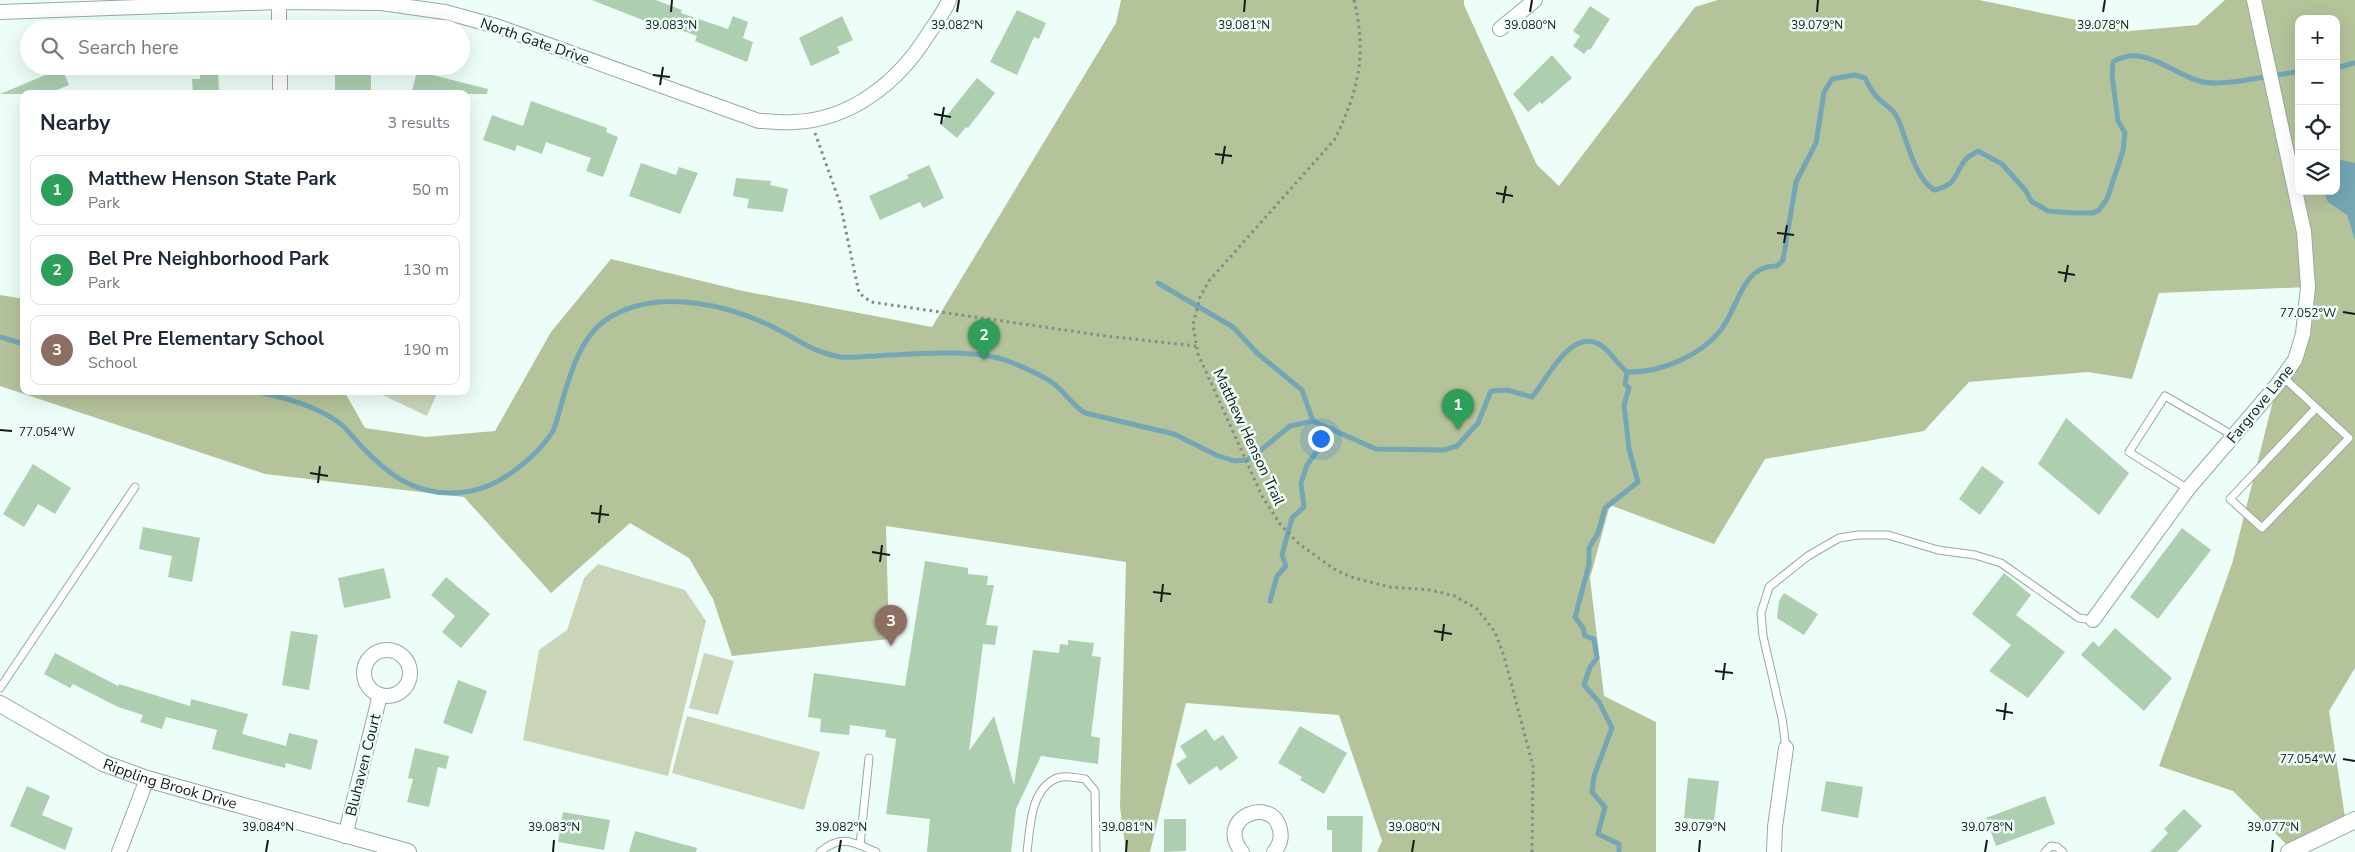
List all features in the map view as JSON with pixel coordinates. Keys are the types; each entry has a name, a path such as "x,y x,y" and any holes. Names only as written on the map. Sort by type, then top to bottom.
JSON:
{"street":[{"name":"North Gate Drive","path":"0,12 279,1 381,3 445,12 496,26 759,121 795,122 826,116 867,100 892,81 918,51 949,0"},
{"path":"1500,29 1535,0"},
{"name":"Fargrove Lane","path":"2093,620 2188,489 2283,377 2295,360 2303,334 2308,287 2304,232 2254,0"},
{"path":"279,1 279,20"},
{"path":"280,75 280,90"},
{"name":"Bluhaven Court","path":"345,836 380,695"},
{"name":"Rippling Brook Drive","path":"0,704 103,763 146,779 408,852"},
{"path":"1774,852 1775,827 1786,748"},
{"path":"119,852 146,779"},
{"path":"1242,852 1234,839 1237,824 1242,818 1257,812 1271,816 1280,828 1280,843 1274,852"},
{"path":"2289,852 2355,820"}],"lane":[{"path":"2283,377 2349,438 2262,528 2230,499 2316,408"},
{"path":"2188,489 2129,452 2165,396 2234,436"},
{"path":"0,688 135,487"},
{"path":"1786,748 1782,718 1763,636 1760,613 1769,587 1808,556 1840,538 1858,535 1888,536 1938,550 1975,555 2001,563 2079,618 2093,620"},
{"path":"860,845 869,758"},
{"path":"1027,852 1032,812 1041,792 1054,779 1068,777 1085,779 1094,792 1096,852"},
{"path":"820,852 832,842 849,840 876,852"},
{"path":"2045,852 2051,846 2057,847 2063,852"}],"path":[{"name":"Matthew Henson Trail","path":"1354,0 1361,35 1361,55 1352,101 1335,139 1209,281 1200,297 1193,325 1196,346 1262,496 1280,524 1298,543 1315,557 1351,577 1389,588 1445,593 1467,602 1477,609 1495,632 1504,656 1533,766 1532,852"},
{"path":"814,130 840,203 859,293 871,302 1106,336 1196,346"}],"green space":[{"path":"1121,0 1464,0 1464,5 1537,165 1559,186 1695,7 1718,0 1979,0 2130,31 2197,25 2225,0 2355,0 2355,668 2329,711 2346,824 2292,850 2233,791 2159,766 2232,564 2277,385 2295,360 2308,287 2159,293 2132,379 2088,372 1969,382 1924,431 1765,459 1714,544 1610,505 1590,578 1604,696 1656,722 1656,852 1377,852 1382,841 1339,715 1186,703 1150,852 1126,852 1120,807 1126,562 886,526 889,639 732,656 713,599 689,558 630,523 551,593 464,497 265,474 27,395 346,395 365,428 426,437 495,431 551,332 611,259 743,291 932,327 1116,23"},
{"path":"0,295 20,298 20,393 0,386"},
{"path":"382,395 436,395 427,416"},
{"path":"598,564 685,590 706,621 668,776 523,740 539,650 567,630 584,578"},
{"path":"704,653 734,661 718,715 689,708"},
{"path":"687,716 820,752 804,810 672,773"}],"water":[{"path":"2340,160 2355,163 2355,240 2347,215 2328,202 2325,195 2340,195"}],"building":[{"path":"592,0 656,0 682,10 681,13 728,29 733,16 748,22 743,38 753,42 747,62 695,41 697,36 656,21 655,25"},
{"path":"1590,6 1610,19 1590,50 1588,49 1584,54 1573,46 1580,36 1573,31"},
{"path":"1017,10 1046,23 1039,39 1034,37 1017,75 990,62"},
{"path":"842,16 853,40 837,47 840,53 811,66 799,38"},
{"path":"1552,55 1572,78 1542,104 1540,102 1528,112 1513,94"},
{"path":"45,75 65,75 69,85 57,90 20,90 20,94 0,94"},
{"path":"200,75 218,75 219,90 193,90 192,79 200,79"},
{"path":"335,75 371,75 371,90 335,90"},
{"path":"416,75 433,75 488,89 487,94 470,94 470,90 412,90"},
{"path":"977,78 995,93 968,128 966,127 957,138 940,124"},
{"path":"531,101 607,128 606,132 618,137 603,177 586,171 591,158 546,142 542,154 517,145 515,151 483,140 492,115 523,126"},
{"path":"641,163 676,175 679,167 698,173 680,214 629,196"},
{"path":"929,165 944,198 923,208 920,202 880,220 869,196 909,178 907,175"},
{"path":"736,178 771,181 770,185 788,189 783,212 747,208 749,199 733,196"},
{"path":"2066,418 2129,473 2099,515 2038,464"},
{"path":"33,464 71,488 55,514 38,504 24,527 3,514"},
{"path":"1982,466 2004,482 1980,515 1959,499"},
{"path":"143,527 200,538 192,582 168,577 172,556 139,549"},
{"path":"2182,528 2211,550 2158,619 2130,597"},
{"path":"925,561 968,568 968,574 988,576 987,585 994,585 986,625 998,626 995,645 983,644 969,751 994,716 1014,785 1033,650 1059,653 1060,644 1068,645 1068,640 1094,643 1092,656 1101,657 1091,736 1100,738 1098,764 1041,756 1016,809 1011,852 927,852 930,819 886,814 896,739 885,737 886,730 850,725 849,735 820,732 821,719 808,717 814,673 905,686"},
{"path":"384,568 391,598 344,608 338,578"},
{"path":"2004,573 2031,595 2016,615 2065,652 2028,698 1989,671 2011,645 1972,614"},
{"path":"446,577 490,614 461,648 442,632 455,616 431,595"},
{"path":"1784,593 1818,614 1804,635 1777,618 1779,601"},
{"path":"2115,628 2172,678 2144,711 2081,655 2093,641 2099,647"},
{"path":"291,631 318,635 309,690 282,685"},
{"path":"55,653 118,686 119,684 190,706 191,699 248,714 242,734 286,746 289,733 318,740 311,770 286,763 285,768 212,749 217,730 166,717 162,729 140,722 143,715 118,707 73,684 70,688 44,674"},
{"path":"458,680 487,691 472,734 443,723"},
{"path":"1300,726 1347,753 1324,794 1300,780 1302,777 1278,763"},
{"path":"1206,729 1214,741 1223,735 1238,758 1220,771 1217,766 1189,785 1176,764 1187,757 1180,746"},
{"path":"415,748 449,756 446,769 438,767 429,807 407,802 413,779 408,778"},
{"path":"1688,778 1719,781 1714,821 1684,818"},
{"path":"1826,781 1863,787 1858,818 1821,811"},
{"path":"27,786 50,796 42,815 73,828 65,850 10,826"},
{"path":"2045,796 2055,824 1996,846 1986,818"},
{"path":"2184,809 2202,826 2177,852 2150,852 2168,833 2164,829"},
{"path":"563,812 610,820 604,850 558,842"},
{"path":"1327,816 1363,816 1362,852 1332,852 1332,830 1327,830"},
{"path":"1164,819 1186,819 1186,851 1164,852"},
{"path":"635,831 697,848 696,852 629,852"}],"waterway":[{"path":"271,395 298,402 329,416 344,427 381,466 413,486 437,492 467,492 483,488 504,477 529,459 544,443 553,431 569,378 579,353 586,341 603,322 633,307 675,302 696,303 739,313 759,320 814,349 840,357 943,353 978,354 994,357 1020,366 1048,380 1085,413 1174,434 1216,455 1234,461 1247,460 1290,426 1313,421 1376,449 1444,450 1457,446 1478,423 1491,391 1507,390 1532,397 1560,358 1578,344 1588,341 1599,344 1627,372 1639,372 1678,362 1701,349 1711,340 1726,322 1748,280 1756,272 1777,266 1783,260 1796,182 1816,143 1824,92 1832,79 1855,75 1865,78 1876,96 1895,114 1916,167 1927,184 1934,190 1951,183 1965,160 1978,151 2002,164 2026,191 2031,201 2048,211 2093,213 2099,210 2107,199 2123,151 2125,133 2118,121 2112,75 2113,62 2124,57 2146,58 2157,61 2188,77 2209,83 2234,82 2295,72"},
{"path":"2340,67 2355,63"},
{"path":"1158,283 1233,327 1258,354 1302,390 1313,421"},
{"path":"0,337 20,343"},
{"path":"1619,852 1619,844 1598,834 1605,807 1592,792 1594,776 1612,728 1599,702 1584,685 1590,667 1597,658 1594,639 1585,636 1583,628 1575,617 1589,565 1589,548 1598,533 1605,508 1638,482 1629,449 1624,405 1629,388 1625,384 1627,372"},
{"path":"1270,601 1277,576 1286,566 1282,555 1292,518 1304,507 1301,483 1307,465 1333,429"}],"place":[{"name":"Bel Pre Neighborhood Park","path":"984,360"},
{"name":"Matthew Henson State Park","path":"1458,430"},
{"name":"Bel Pre Elementary School","path":"891,646"}]}
